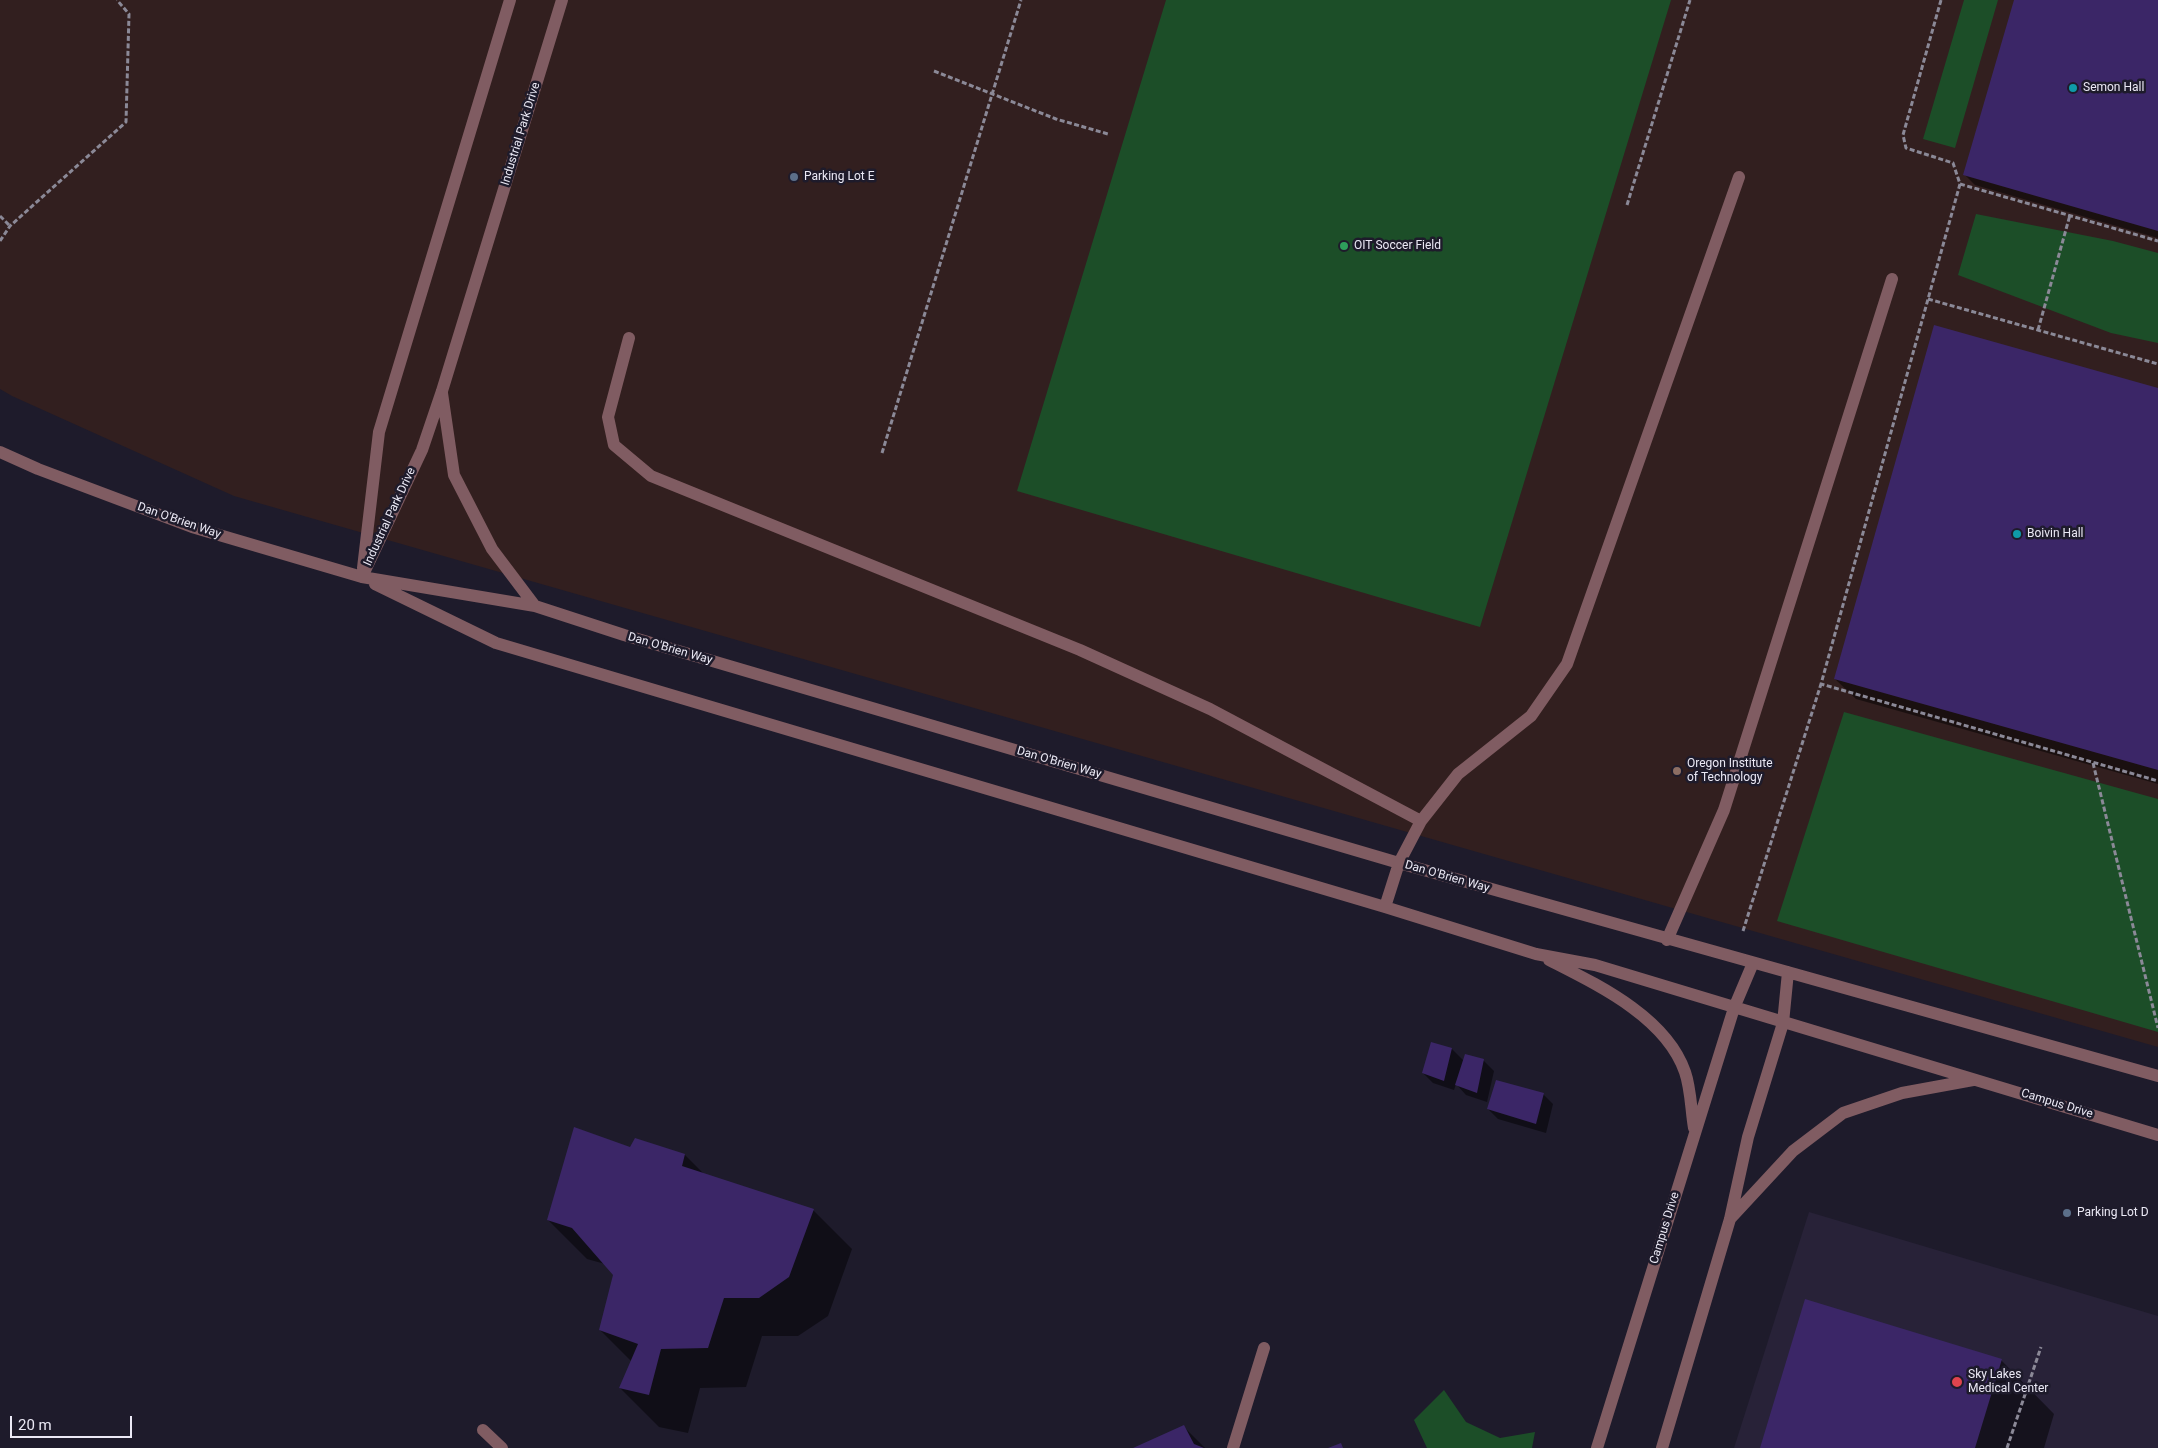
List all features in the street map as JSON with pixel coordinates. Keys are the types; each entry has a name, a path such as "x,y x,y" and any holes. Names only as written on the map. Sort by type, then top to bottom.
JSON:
{"street":[{"name":"Industrial Park Drive","path":"362,578 379,432 510,0"},
{"name":"Industrial Park Drive","path":"362,578 422,450 442,391 562,0"},
{"path":"1385,907 1399,863 1421,820 1458,774 1531,716 1567,664 1739,177"},
{"path":"1667,940 1724,810 1892,279"},
{"path":"629,338 608,417 614,445 651,476 1080,650 1210,709 1421,820"},
{"path":"442,391 454,475 492,549 535,606"},
{"name":"Dan O'Brien Way","path":"0,452 38,469 192,527 362,578 535,606 624,635 1399,863 1753,963"},
{"name":"Dan O'Brien Way","path":"362,578 496,642 1385,907 1536,954 1595,965 1734,1008"},
{"path":"1536,954 1610,992 1666,1037 1686,1072 1694,1133"},
{"path":"1753,963 2158,1076"},
{"name":"Campus Drive","path":"1597,1448 1734,1008 1753,963"},
{"path":"1662,1448 1730,1219 1748,1137 1782,1023 1788,972"},
{"name":"Campus Drive","path":"1734,1008 2158,1135"},
{"path":"1730,1219 1793,1151 1843,1113 1902,1093 1976,1080"},
{"path":"1233,1448 1264,1348"},
{"path":"483,1430 502,1448"}],"path":[{"path":"0,241 10,226 126,122 129,14 117,0"},
{"path":"882,453 1021,0"},
{"path":"1627,205 1690,0"},
{"path":"1734,958 1821,684 1960,184 1953,163 1906,148 1903,135 1941,0"},
{"path":"934,71 1056,119 1108,134"},
{"path":"1960,184 2158,241"},
{"path":"2038,330 2070,215"},
{"path":"0,216 10,226"},
{"path":"1928,299 2158,364"},
{"path":"1821,684 2158,781"},
{"path":"2093,762 2158,1028"},
{"path":"2008,1448 2041,1347"}],"shaded area":[{"name":"Oregon Institute of Technology","path":"0,0 2158,0 2158,1047 234,496 12,396 0,389"},
{"name":"Sky Lakes Medical Center","path":"1809,1212 2158,1316 2158,1448 1734,1448"}],"green space":[{"name":"OIT Soccer Field","path":"1166,0 1671,0 1480,627 1017,491"},
{"path":"1964,0 1998,0 1955,148 1923,139"},
{"path":"1976,214 2113,241 2158,253 2158,343 2111,333 1958,275"},
{"path":"1844,712 2158,799 2158,1032 1777,921"},
{"path":"1444,1390 1466,1422 1500,1438 1535,1432 1532,1448 1427,1448 1414,1420"}],"building":[{"name":"Semon Hall","path":"2014,0 2158,0 2158,231 1963,175"},
{"name":"Boivin Hall","path":"1934,325 2158,388 2158,770 1834,679"},
{"path":"1431,1042 1452,1048 1444,1081 1422,1073"},
{"path":"1465,1054 1484,1059 1477,1093 1455,1085"},
{"path":"1496,1080 1544,1093 1536,1124 1487,1109"},
{"path":"574,1127 630,1147 635,1138 685,1154 682,1166 814,1209 789,1277 759,1298 724,1298 708,1348 661,1349 649,1395 619,1388 638,1344 599,1330 613,1275 572,1228 547,1220"},
{"path":"1805,1299 2002,1359 1975,1448 1760,1448"},
{"path":"1184,1425 1194,1444 1204,1448 1133,1448"},
{"path":"1341,1443 1343,1448 1328,1448"}],"place":[{"name":"Semon Hall","path":"2073,88"},
{"name":"Parking Lot E","path":"794,177"},
{"name":"OIT Soccer Field","path":"1344,246"},
{"name":"Boivin Hall","path":"2017,534"},
{"name":"Oregon Institute of Technology","path":"1677,771"},
{"name":"Parking Lot D","path":"2067,1213"},
{"name":"Sky Lakes Medical Center","path":"1957,1382"}]}
